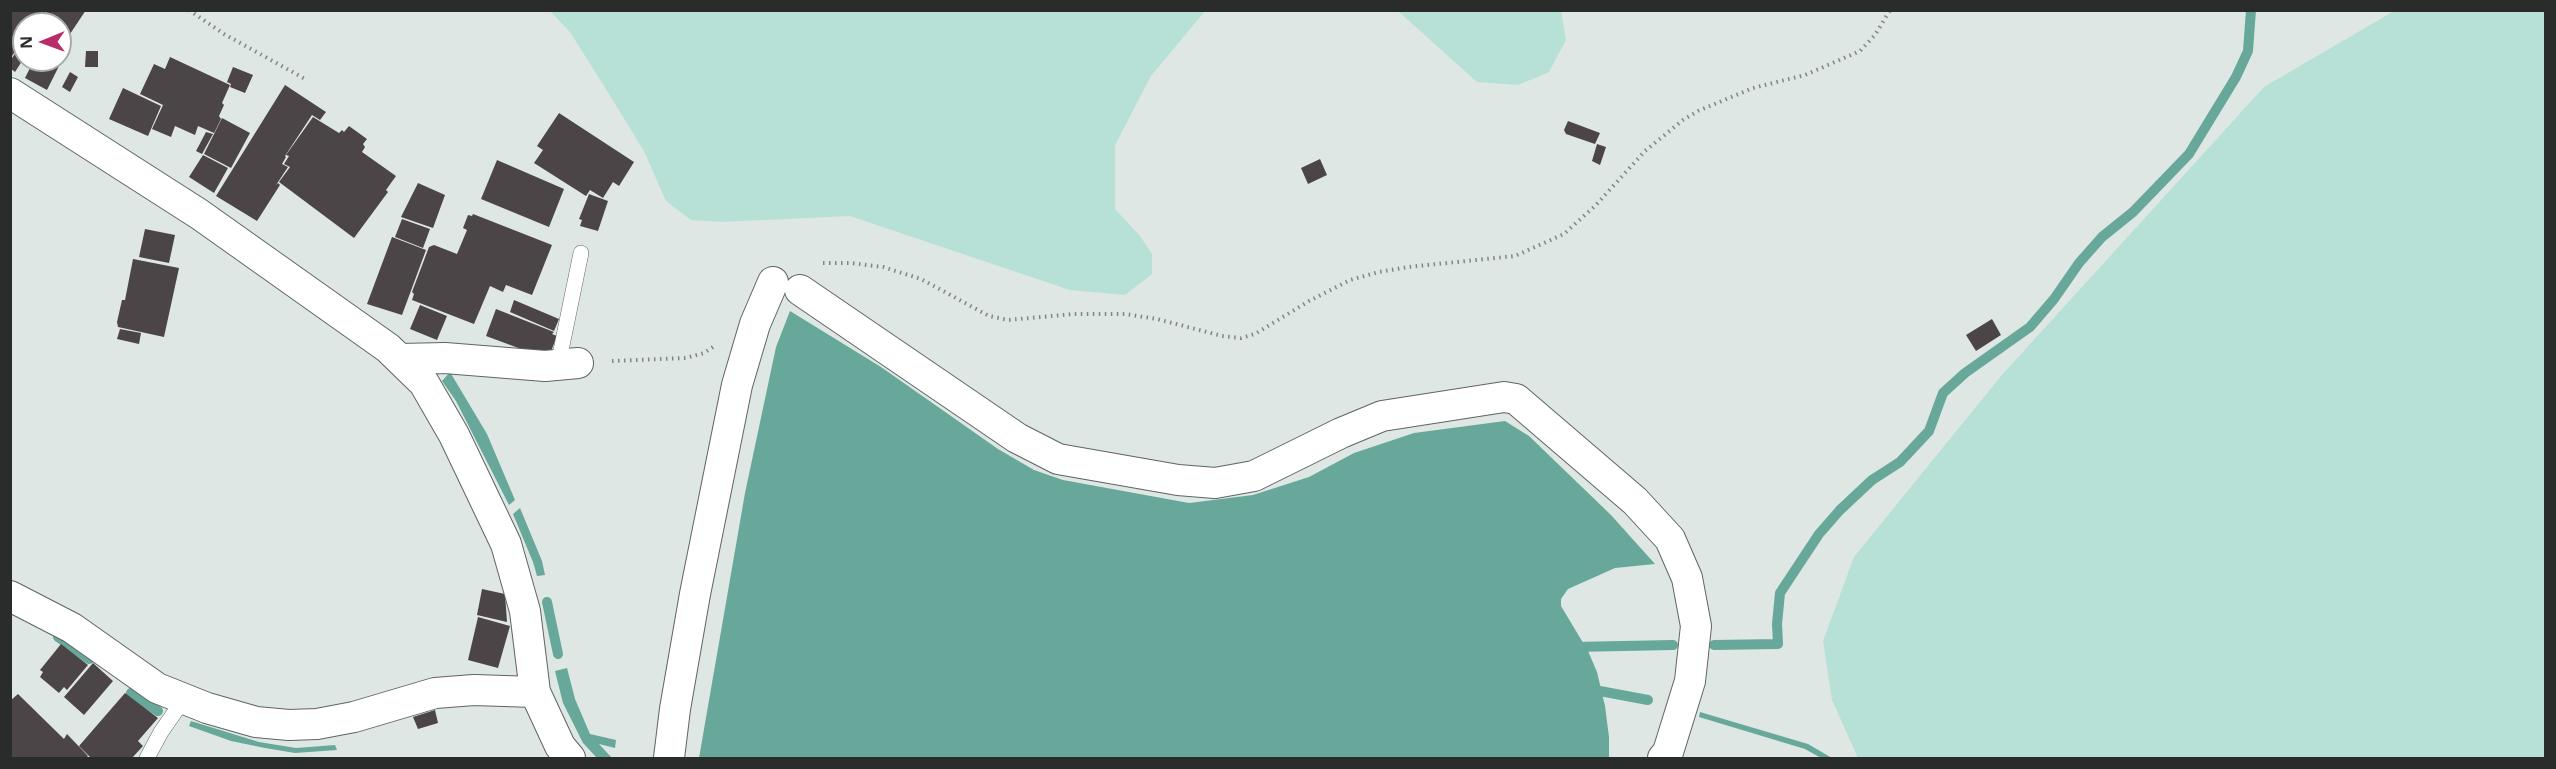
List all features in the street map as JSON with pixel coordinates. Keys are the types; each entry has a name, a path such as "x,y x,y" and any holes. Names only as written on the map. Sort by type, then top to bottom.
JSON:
{"street":[{"path":"10,93 199,214 388,348 424,383 454,435 506,544 525,611 535,692 560,746 570,759"},
{"path":"669,759 695,594 737,385 755,324 786,286 1017,438 1058,459 1178,480 1215,483 1254,476 1341,433 1382,416 1504,397 1516,399 1635,501 1670,539 1687,578 1696,626 1690,681 1668,752 1663,759"},
{"path":"400,359 445,358 545,366 568,364"},
{"path":"10,596 72,628 157,688 256,722 289,725 317,724 354,717 435,693 474,690 535,692"}],"lane":[{"path":"568,364 581,253"},
{"path":"147,759 161,732 184,699"}],"path":[{"path":"189,10 224,34 307,80"},
{"path":"786,286 789,267 851,263 883,267 921,279 969,306 1008,320 1125,314 1157,318 1222,336 1241,338 1256,334 1309,300 1350,280 1408,267 1515,256 1564,234 1595,206 1645,151 1683,120 1698,111 1753,88 1805,75 1860,51 1875,35 1890,10"},
{"path":"568,364 686,358 704,353 714,346"}],"shaded area":[{"path":"550,11 1205,11 1151,76 1115,145 1115,209 1140,236 1152,254 1152,274 1125,295 1070,290 850,216 721,222 691,220 666,201 644,151 570,32"},
{"path":"1398,11 1561,11 1566,40 1549,72 1518,85 1477,82"},
{"path":"2394,11 2545,11 2545,758 1858,758 1832,700 1823,641 1854,557 2001,376 2264,87"},
{"path":"790,311 881,367 998,449 1034,470 1063,480 1189,503 1253,495 1309,477 1354,453 1414,433 1505,421 1529,436 1611,515 1655,564 1615,568 1568,589 1561,599 1561,606 1588,651 1597,672 1605,706 1609,758 699,758 745,493 776,347"},
{"path":"450,372 487,434 515,500 509,505 456,401 442,381"},
{"path":"520,508 542,561 545,575 537,576 513,514"},
{"path":"567,668 575,699 590,734 616,740 615,748 599,744 612,758 597,758 583,743 563,703 555,671"},
{"path":"1700,712 1808,744 1832,758 1821,758 1805,749 1699,717"},
{"path":"191,721 259,742 296,748 335,745 337,750 295,753 265,748 231,741 189,726"}],"building":[{"path":"10,10 47,10 46,12 12,12 12,56 10,59"},
{"path":"48,10 86,10 72,31 72,12 47,12"},
{"path":"86,51 98,51 98,67 85,67"},
{"path":"170,57 230,85 222,103 224,105 219,116 221,119 214,133 198,126 195,135 175,126 171,137 152,129 163,105 140,94 154,64 165,69"},
{"path":"233,67 253,75 245,93 230,87 231,84 227,82"},
{"path":"28,72 56,72 47,90 25,78"},
{"path":"70,72 78,77 70,92 62,87"},
{"path":"285,85 326,112 320,120 312,115 285,156 282,164 288,167 276,185 278,183 280,185 257,221 216,196"},
{"path":"123,88 161,106 148,136 109,119"},
{"path":"559,113 634,162 619,186 613,182 603,198 590,190 586,196 534,163 543,150 537,146"},
{"path":"313,117 339,133 342,130 344,132 349,126 367,139 363,144 365,147 362,152 396,176 386,190 388,192 354,238 279,182 290,167 284,164 289,156 286,155"},
{"path":"222,118 250,133 231,168 204,154"},
{"path":"1568,121 1600,133 1595,144 1566,134 1564,130"},
{"path":"206,132 213,134 202,154 196,151"},
{"path":"1597,144 1606,147 1600,165 1592,161"},
{"path":"203,155 228,168 214,193 189,177"},
{"path":"1320,159 1327,175 1308,184 1301,168"},
{"path":"497,160 564,189 549,227 481,199"},
{"path":"418,183 445,195 433,228 401,217"},
{"path":"589,194 608,201 598,231 580,226 582,220 579,219"},
{"path":"473,214 552,245 532,295 506,285 503,292 490,286 474,324 412,300 414,294 412,292 429,247 434,245 457,254 467,230 463,228 468,215"},
{"path":"402,219 430,229 423,248 395,237"},
{"path":"145,229 175,235 169,263 139,257"},
{"path":"392,237 426,250 402,315 367,304"},
{"path":"133,259 179,268 164,337 118,327 117,322 122,300 125,300"},
{"path":"514,300 559,319 554,331 510,312"},
{"path":"420,305 447,316 437,340 410,329"},
{"path":"496,309 554,332 552,334 557,336 548,359 486,336"},
{"path":"1992,319 2001,335 1976,351 1966,335"},
{"path":"120,329 141,333 139,344 117,339"},
{"path":"482,589 505,594 507,622 477,615"},
{"path":"478,617 510,626 498,668 468,660"},
{"path":"61,644 88,665 67,690 64,687 59,693 40,677 43,672 40,670"},
{"path":"93,663 113,681 84,715 64,697"},
{"path":"125,693 158,718 138,741 143,746 132,758 88,758 90,757 79,746"},
{"path":"18,694 64,739 67,734 88,756 86,758 10,758 10,701"},
{"path":"435,710 438,723 418,729 413,717"}],"waterway":[{"path":"1714,645 1778,644 1780,593 1819,534 1840,510 1872,480 1900,462 1929,431 1943,393 1965,373 2030,327 2102,237 2133,212 2189,154 2236,77 2248,51 2251,10"},
{"path":"547,602 558,654"},
{"path":"58,637 89,659"},
{"path":"1573,647 1673,645"},
{"path":"1589,689 1648,700"},
{"path":"131,693 158,711"}]}
